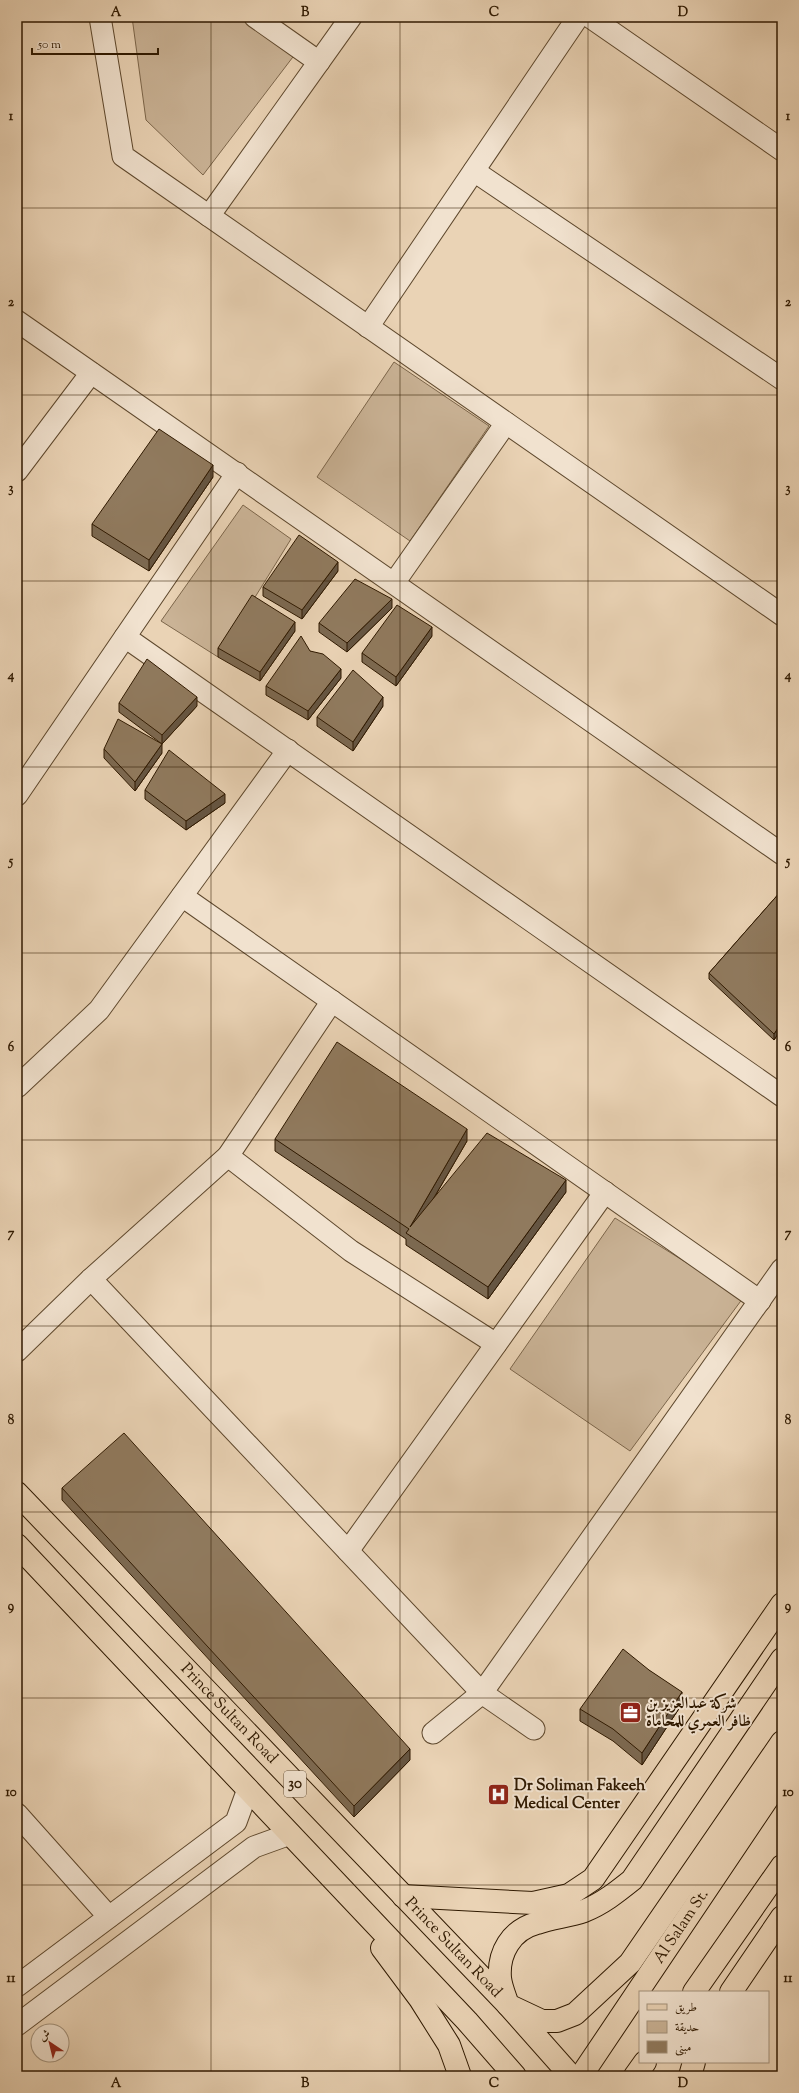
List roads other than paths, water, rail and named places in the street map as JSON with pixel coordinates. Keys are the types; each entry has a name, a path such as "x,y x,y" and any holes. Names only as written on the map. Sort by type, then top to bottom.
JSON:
{"main road":[{"name":"Prince Sultan Road","path":"17,1493 508,2005 571,2076"},
{"name":"30","path":"17,1545 468,2021 515,2076"},
{"path":"403,1896 533,1903 569,1895 592,1879 782,1604"},
{"path":"782,1659 632,1880 608,1899 583,1911 534,1923 517,1932 504,1949 500,1964 500,1980 508,2005 542,2021 557,2021 575,2014 630,1963 782,1742"},
{"name":"Al Salam St.","path":"581,2076 782,1777"},
{"path":"321,1866 420,1998 449,2045 460,2076"},
{"path":"695,1991 782,1866"},
{"path":"732,1991 782,1917"},
{"path":"635,2076 644,2063"},
{"path":"690,2076 694,2063"}],"street":[{"path":"100,17 123,156 782,615"},
{"path":"255,17 319,62"},
{"path":"209,216 351,17"},
{"path":"368,327 578,17"},
{"path":"590,17 782,150"},
{"path":"474,171 782,379"},
{"path":"17,321 782,854"},
{"path":"17,471 91,373"},
{"path":"394,583 506,423"},
{"path":"17,795 237,474"},
{"path":"125,637 782,1096"},
{"path":"17,1087 99,1010 288,750"},
{"path":"182,896 760,1301"},
{"path":"17,1351 91,1279 228,1156 332,1001"},
{"path":"228,1156 351,1251 496,1344"},
{"path":"348,1551 604,1192"},
{"path":"433,1733 482,1693 782,1269"},
{"path":"91,1279 482,1693 534,1729"},
{"path":"17,1986 236,1822 248,1788"},
{"path":"17,1814 109,1918"},
{"path":"17,2025 254,1848 290,1834"}],"place":[{"name":"شركة عبدالعزيز بن ظافر العمري للمحاماة","path":"631,1713"},
{"name":"Dr Soliman Fakeeh Medical Center","path":"499,1795"}]}
